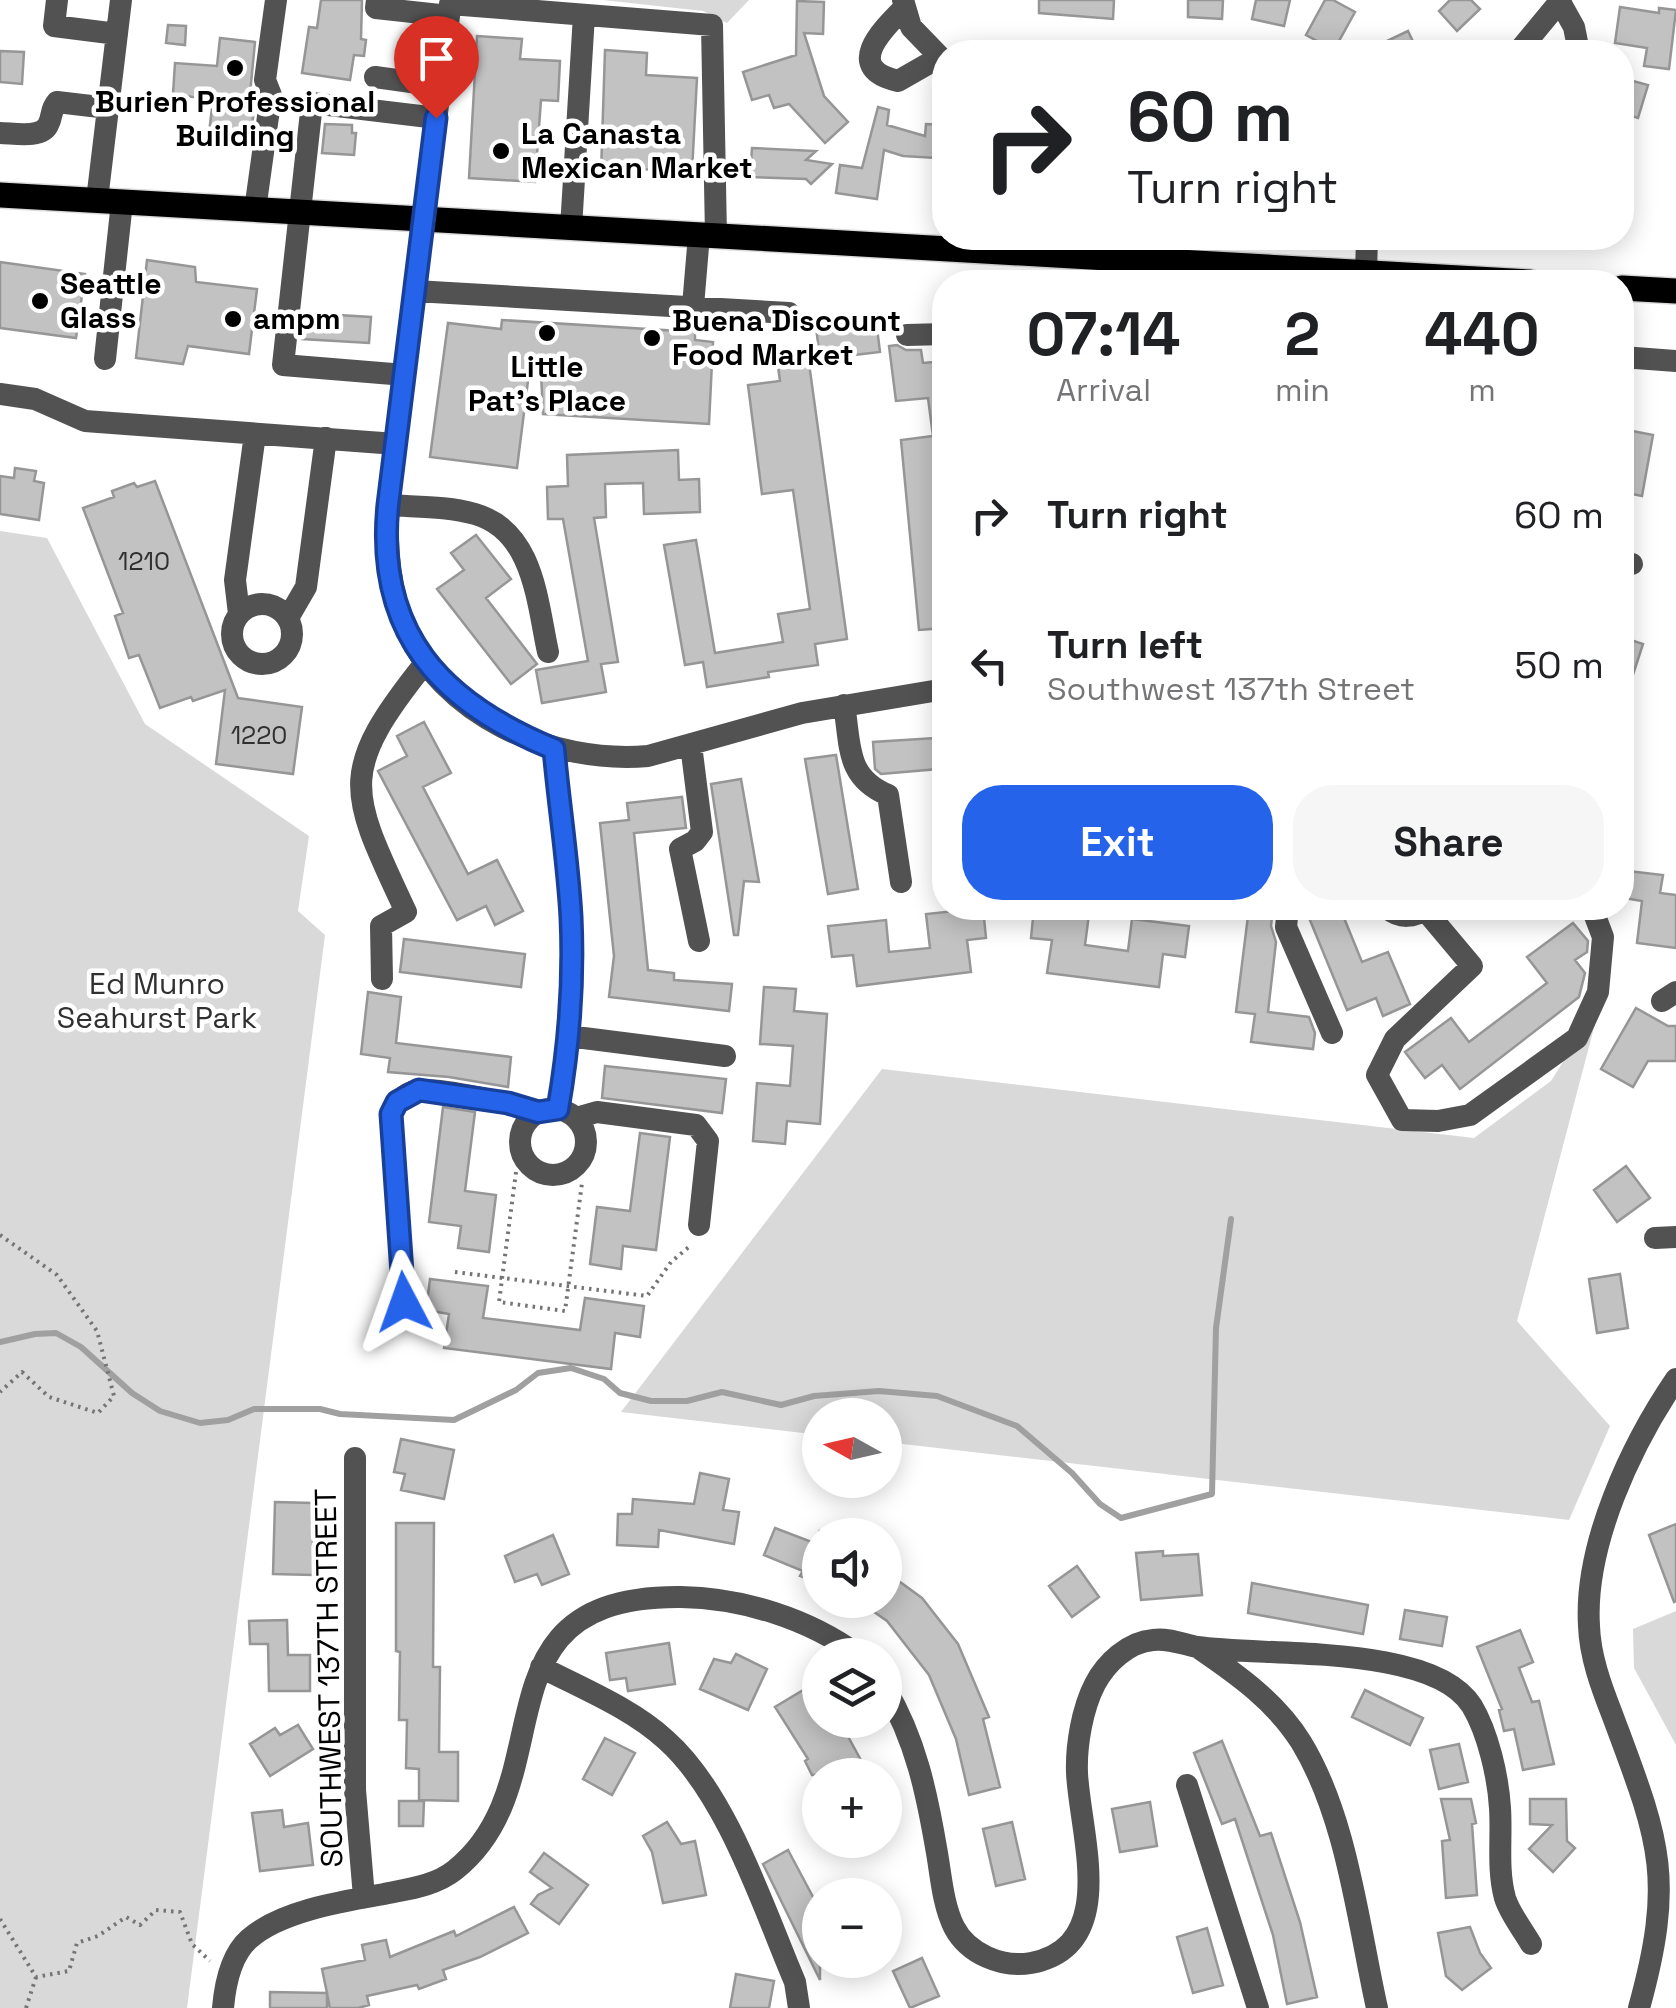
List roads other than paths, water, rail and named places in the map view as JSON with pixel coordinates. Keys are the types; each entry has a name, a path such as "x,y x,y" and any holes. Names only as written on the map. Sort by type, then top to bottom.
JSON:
{"main road":[{"path":"0,195 932,249"},
{"path":"957,250 1313,270"},
{"path":"1634,289 1676,291"}],"street":[{"path":"57,0 54,26 117,34"},
{"path":"105,359 108,108 121,0"},
{"path":"256,210 271,94 266,80 276,0"},
{"path":"377,0 376,8 450,7 712,26 708,236 694,306"},
{"path":"1528,40 1561,1 1576,40"},
{"path":"904,4 911,28 932,48"},
{"path":"904,4 870,48 876,72 898,80 932,62"},
{"path":"450,7 388,505 388,552 394,587 403,622 425,663 451,691 510,731 554,749 622,758 648,756 802,713 932,692"},
{"path":"571,228 584,15"},
{"path":"375,77 440,86"},
{"path":"0,134 40,133 48,127 58,102 108,108"},
{"path":"405,375 283,366 298,212 312,103 436,118"},
{"path":"416,291 789,312"},
{"path":"908,334 932,334"},
{"path":"1634,358 1676,361"},
{"path":"0,394 35,399 85,421 396,444"},
{"path":"239,614 235,580 255,434"},
{"path":"288,618 306,588 326,438"},
{"path":"388,505 476,514 506,531 529,565 548,652"},
{"path":"264,604 274,606 288,618 292,636 284,654 259,664 242,656 232,640 239,614 264,604"},
{"path":"382,979 381,926 406,912 366,828 360,768 384,717 425,663"},
{"path":"844,705 854,766 871,788 888,795 901,882"},
{"path":"690,744 702,832 680,849 699,940"},
{"path":"554,749 572,973 557,1113"},
{"path":"1287,920 1286,928 1332,1033"},
{"path":"1436,920 1472,966 1395,1039 1377,1076 1402,1120 1438,1122 1470,1115 1577,1038 1598,992 1603,937 1597,920"},
{"path":"568,1036 725,1056"},
{"path":"404,1302 391,1114 397,1102 419,1090 557,1113 596,1112 696,1125 708,1141 699,1225"},
{"path":"1638,2008 1667,1936 1672,1878 1660,1828 1622,1743 1594,1662 1588,1626 1595,1557 1605,1524 1641,1440 1676,1379"},
{"name":"SOUTHWEST 137TH STREET","path":"355,1458 355,1790 364,1898"},
{"path":"223,2006 228,1978 246,1940 264,1928 314,1910 418,1888 450,1874 474,1854 506,1801 522,1722 541,1667 566,1632 595,1610 624,1600 688,1597 780,1615 831,1638"},
{"path":"902,1716 917,1755 954,1927 982,1955 1016,1964 1054,1956 1084,1925 1089,1904 1077,1767 1083,1719 1095,1684 1119,1654 1136,1644 1174,1640 1197,1647 1402,1665 1454,1686 1471,1704 1484,1734 1500,1804 1501,1874 1506,1902 1531,1944"},
{"path":"1197,1647 1270,1703 1299,1740 1322,1782 1340,1843 1376,2008"},
{"path":"541,1667 637,1717 668,1741 696,1775 724,1818 795,1982 800,2008"},
{"path":"1187,1785 1258,2008"}],"waterway":[{"path":"0,1342 56,1333 81,1347 132,1393 160,1411 200,1423 228,1420 254,1409 320,1409 340,1414 454,1420 516,1390 538,1373 571,1368 604,1379 620,1393 651,1401 687,1401 722,1392 781,1405 814,1396 879,1391 937,1396 1017,1426 1072,1473 1100,1504 1121,1518 1212,1494 1216,1328 1231,1219"}],"place":[{"name":"Burien Professional Building","path":"235,68"},
{"name":"La Canasta Mexican Market","path":"501,151"},
{"name":"Seattle Glass","path":"40,301"},
{"name":"ampm","path":"233,319"},
{"name":"Little Pat's Place","path":"547,333"},
{"name":"Buena Discount Food Market","path":"652,338"}],"park label":[{"name":"Ed Munro Seahurst Park","path":"157,1001"}]}
